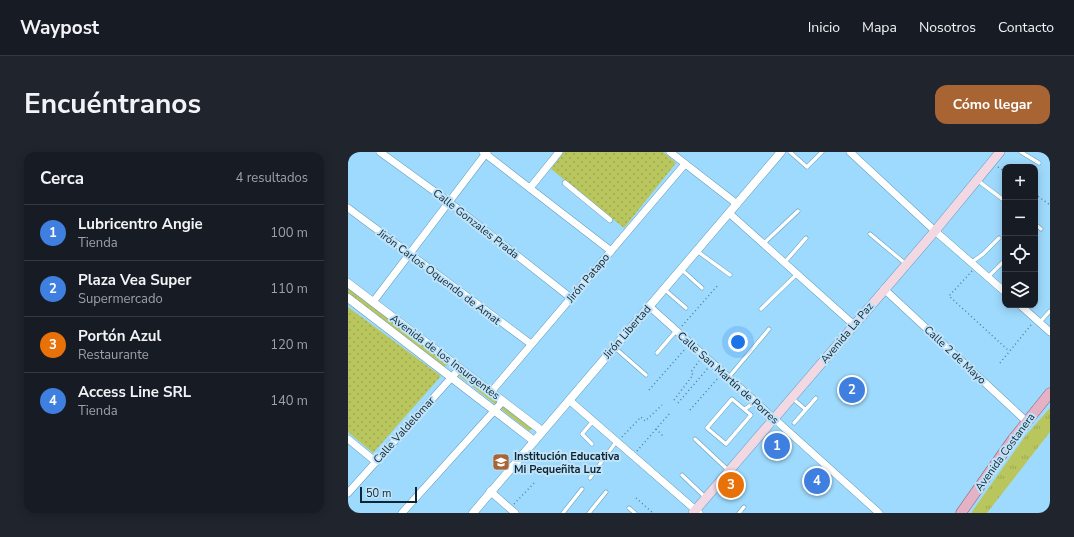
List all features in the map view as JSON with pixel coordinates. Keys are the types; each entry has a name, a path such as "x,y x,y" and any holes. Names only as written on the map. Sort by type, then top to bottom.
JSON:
{"main road":[{"name":"Avenida La Paz","path":"696,512 705,498 935,231 1000,152"},
{"name":"Avenida Costanera","path":"961,513 1026,421 1050,393"}],"street":[{"name":"Calle Gonzales Prada","path":"380,152 449,202 571,298"},
{"path":"530,188 559,152"},
{"path":"670,152 737,204"},
{"name":"Jirón Libertad","path":"473,513 781,152"},
{"path":"850,152 935,231 1002,290"},
{"path":"373,302 485,153 611,251"},
{"name":"Jirón Patapo","path":"491,392 685,164"},
{"path":"564,183 610,220"},
{"name":"Jirón Carlos Oquendo de Amat","path":"348,208 409,255 531,344"},
{"path":"729,213 854,325"},
{"name":"Avenida de los Insurgentes","path":"348,283 542,431"},
{"name":"Calle 2 de Mayo","path":"884,289 1026,421"},
{"name":"Avenida de los Insurgentes","path":"348,298 534,441"},
{"name":"Calle San Martín de Porres","path":"649,306 879,513"},
{"path":"1023,308 1050,332"},
{"name":"Calle Valdelomar","path":"348,493 460,368"},
{"path":"569,400 696,512"},
{"path":"402,513 503,401"},
{"path":"348,439 376,462"},
{"path":"490,492 512,511"}],"lane":[{"path":"790,152 807,167 822,152"},
{"path":"1021,152 1039,163"},
{"path":"977,180 1004,200"},
{"path":"763,244 798,212"},
{"path":"870,234 906,264"},
{"path":"784,263 806,238"},
{"path":"974,265 999,238"},
{"path":"697,250 730,275"},
{"path":"988,278 1002,263"},
{"path":"681,269 702,288"},
{"path":"761,309 797,274"},
{"path":"663,289 686,308"},
{"path":"1038,321 1050,311"},
{"path":"725,375 769,330"},
{"path":"657,353 677,331"},
{"path":"614,347 646,376"},
{"path":"791,397 805,409"},
{"path":"794,423 816,398"},
{"path":"731,399 745,410 751,416 727,444 708,430 707,428 731,399"},
{"path":"745,410 754,402"},
{"path":"592,444 582,434 593,421"},
{"path":"695,439 729,471"},
{"path":"590,478 617,442"},
{"path":"682,475 705,498"},
{"path":"562,513 582,489"},
{"path":"589,513 606,492"},
{"path":"739,513 744,507"},
{"path":"630,508 635,513"}],"path":[{"path":"1038,196 1050,205"},
{"path":"974,265 948,296 1009,351"},
{"path":"677,331 718,285"},
{"path":"1000,363 1009,351 1038,321"},
{"path":"649,390 690,343"},
{"path":"674,400 693,375 691,372 703,356"},
{"path":"678,403 712,364"},
{"path":"690,410 725,375"},
{"path":"617,442 641,417 645,421 662,405"},
{"path":"633,455 670,413"},
{"path":"656,429 663,436"},
{"path":"512,511 535,482"},
{"path":"636,498 653,513"}],"green space":[{"path":"564,152 663,152 676,163 624,228 551,169"},
{"path":"348,286 449,362 445,367 348,295"},
{"path":"348,307 441,376 373,453 348,432"},
{"path":"460,372 533,428 529,431 457,374"},
{"path":"1050,408 1050,432 987,513 971,513 1026,435"}],"place":[{"name":"Plaza Vea Super","path":"852,390"},
{"name":"Lubricentro Angie","path":"777,446"},
{"name":"Institución Educativa Mi Pequeñita Luz","path":"501,462"},
{"name":"Access Line SRL","path":"817,481"},
{"name":"Portón Azul","path":"731,485"}]}
